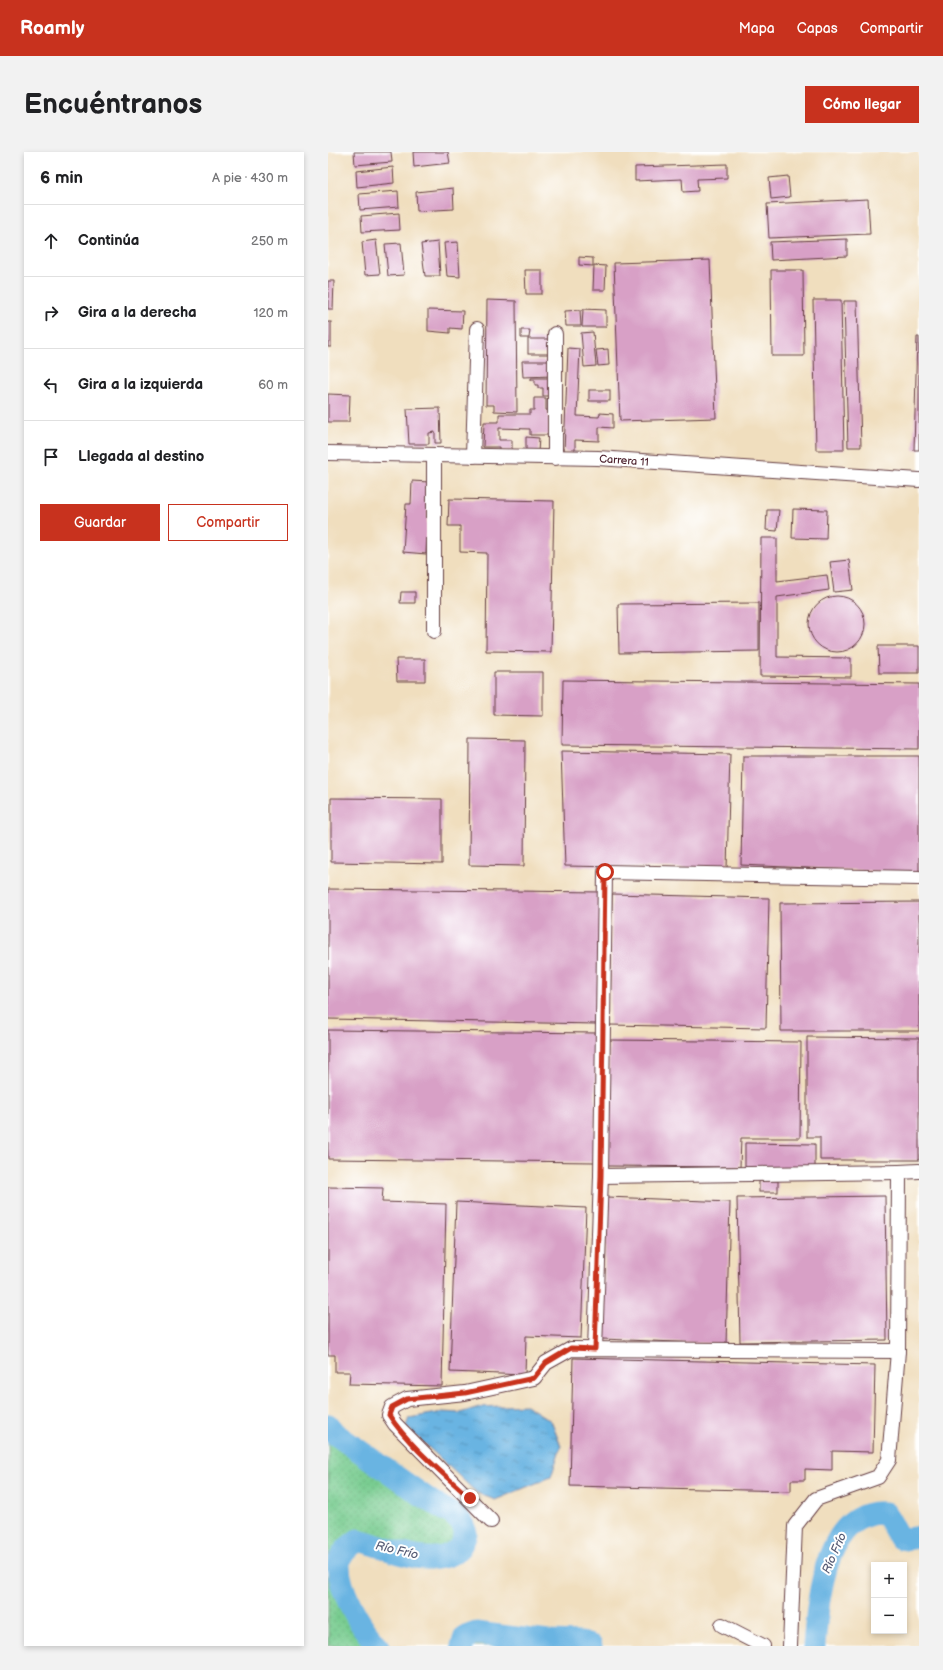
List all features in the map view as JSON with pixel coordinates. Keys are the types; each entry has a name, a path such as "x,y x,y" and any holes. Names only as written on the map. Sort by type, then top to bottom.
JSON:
{"street":[{"path":"473,456 477,329"},
{"path":"555,334 555,458"},
{"name":"Carrera 11","path":"328,453 613,459 919,480"},
{"path":"434,455 434,631"},
{"path":"595,1349 601,1176 605,872 919,878"},
{"path":"601,1176 919,1171"},
{"path":"790,1646 795,1526 816,1499 878,1477 890,1460 898,1351 898,1172"},
{"path":"491,1521 395,1424 389,1415 392,1407 407,1399 465,1393 534,1378 546,1363 571,1348 898,1351"},
{"path":"722,1625 763,1646"}],"green space":[{"path":"328,1425 334,1433 429,1500 454,1515 462,1523 466,1533 462,1544 458,1549 448,1555 436,1558 422,1558 395,1552 358,1540 343,1553 339,1564 342,1585 346,1596 365,1630 378,1646 328,1646"},
{"path":"476,1633 549,1642 581,1643 591,1646 462,1646 465,1637"}],"water":[{"path":"526,1405 551,1421 561,1446 551,1477 495,1500 477,1493 406,1426 409,1418 443,1412 460,1413 479,1407"}],"building":[{"path":"354,152 391,152 392,162 355,165"},
{"path":"413,152 448,152 450,163 414,167"},
{"path":"727,164 727,178 697,179 698,191 683,192 682,179 635,181 635,167"},
{"path":"393,167 394,183 357,187 356,171"},
{"path":"788,176 790,197 771,199 769,178"},
{"path":"453,188 454,209 417,211 416,192"},
{"path":"398,191 399,207 360,210 359,194"},
{"path":"868,199 870,234 769,238 767,204"},
{"path":"399,213 400,230 362,232 361,216"},
{"path":"847,239 847,256 771,260 770,242"},
{"path":"376,240 380,274 365,275 362,242"},
{"path":"438,242 440,276 425,276 421,244"},
{"path":"458,242 460,277 447,276 444,243"},
{"path":"401,243 404,275 388,276 385,244"},
{"path":"579,257 593,258 593,266 579,265"},
{"path":"710,260 716,418 620,421 614,263"},
{"path":"594,265 606,266 605,290 593,290"},
{"path":"525,270 542,270 542,294 526,294"},
{"path":"771,270 803,270 804,356 772,356"},
{"path":"328,281 334,281 333,309 328,309"},
{"path":"487,300 516,301 517,412 494,411 494,405 486,405"},
{"path":"813,300 841,300 844,450 816,450"},
{"path":"844,301 857,301 861,447 848,447"},
{"path":"583,309 606,310 606,327 582,327"},
{"path":"428,310 463,311 462,329 450,328 450,333 428,331"},
{"path":"580,310 581,326 566,326 565,311"},
{"path":"328,322 331,322 331,347 328,347"},
{"path":"521,330 530,330 529,338 521,338"},
{"path":"593,332 596,366 584,367 581,333"},
{"path":"917,337 919,337 919,450 914,450"},
{"path":"528,339 553,339 553,354 528,354"},
{"path":"568,348 580,349 577,416 599,417 600,413 613,414 613,428 599,427 599,441 575,440 575,453 564,452"},
{"path":"608,349 609,365 598,366 596,350"},
{"path":"522,361 551,361 552,376 523,377"},
{"path":"531,378 551,378 552,396 543,396 543,388 538,388 538,385 535,385 535,380 531,380"},
{"path":"589,390 610,390 610,401 589,401"},
{"path":"328,394 350,395 349,422 328,422"},
{"path":"534,398 546,398 546,410 549,411 549,435 530,435 530,429 499,428 499,440 512,440 512,451 499,450 499,447 483,447 484,422 499,422 499,414 530,414 530,410 534,410"},
{"path":"440,408 441,443 435,443 435,432 429,433 429,444 409,444 407,409"},
{"path":"526,437 539,438 538,452 526,452"},
{"path":"412,481 429,482 426,554 403,552 406,504 411,504"},
{"path":"449,499 554,501 551,652 486,651 487,553 460,552 460,526 448,526"},
{"path":"793,509 827,510 826,539 792,538"},
{"path":"767,510 779,510 777,531 766,530"},
{"path":"761,538 777,538 777,581 827,575 829,590 777,597 777,657 851,658 851,677 760,676"},
{"path":"849,560 853,590 834,592 830,562"},
{"path":"401,592 415,592 415,603 400,603"},
{"path":"831,596 843,596 853,600 861,608 865,618 865,630 861,640 853,648 843,652 831,652 821,648 813,640 809,630 809,618 813,608 821,600"},
{"path":"759,603 759,651 619,653 618,604"},
{"path":"878,646 919,646 919,673 879,673"},
{"path":"396,659 425,659 425,681 397,681"},
{"path":"494,672 543,672 543,716 494,715"},
{"path":"563,680 919,684 919,749 562,745"},
{"path":"470,739 525,740 524,866 469,865"},
{"path":"561,751 730,754 727,869 565,866"},
{"path":"743,756 919,756 919,873 741,865"},
{"path":"331,798 442,799 442,864 331,862"},
{"path":"328,889 602,892 597,1024 328,1019"},
{"path":"612,894 769,898 766,1028 610,1025"},
{"path":"919,902 919,1031 781,1031 780,903"},
{"path":"328,1030 596,1033 595,1162 328,1159"},
{"path":"807,1037 919,1038 919,1160 820,1160 820,1137 807,1137"},
{"path":"609,1040 801,1042 800,1138 741,1138 740,1167 608,1166"},
{"path":"745,1143 815,1144 815,1171 745,1170"},
{"path":"759,1181 778,1181 778,1192 759,1192"},
{"path":"328,1187 383,1188 382,1202 446,1204 442,1386 349,1384 350,1372 335,1372 335,1355 328,1355"},
{"path":"885,1196 887,1340 740,1342 737,1198"},
{"path":"607,1197 730,1202 726,1344 602,1339"},
{"path":"456,1202 586,1208 581,1338 526,1336 525,1375 450,1372"},
{"path":"573,1358 875,1365 873,1452 832,1451 832,1470 805,1469 805,1480 791,1480 791,1491 570,1486"}],"waterway":[{"name":"Río Frío","path":"328,1425 334,1433 429,1500 454,1515 462,1523 466,1533 462,1544 458,1549 448,1555 436,1558 422,1558 395,1552 358,1540 343,1553 339,1564 342,1585 346,1596 358,1619 378,1646"},
{"name":"Río Frío","path":"814,1646 818,1606 828,1562 837,1542 849,1526 865,1516 885,1513 900,1538 907,1539 919,1537"},
{"name":"Río Frío","path":"462,1646 465,1637 476,1633 549,1642 581,1643 591,1646"}],"route":[{"path":"470,1498 434,1465 395,1424 389,1415 392,1407 407,1399 465,1393 534,1378 546,1363 571,1348 595,1349 601,1176 605,872"}]}
